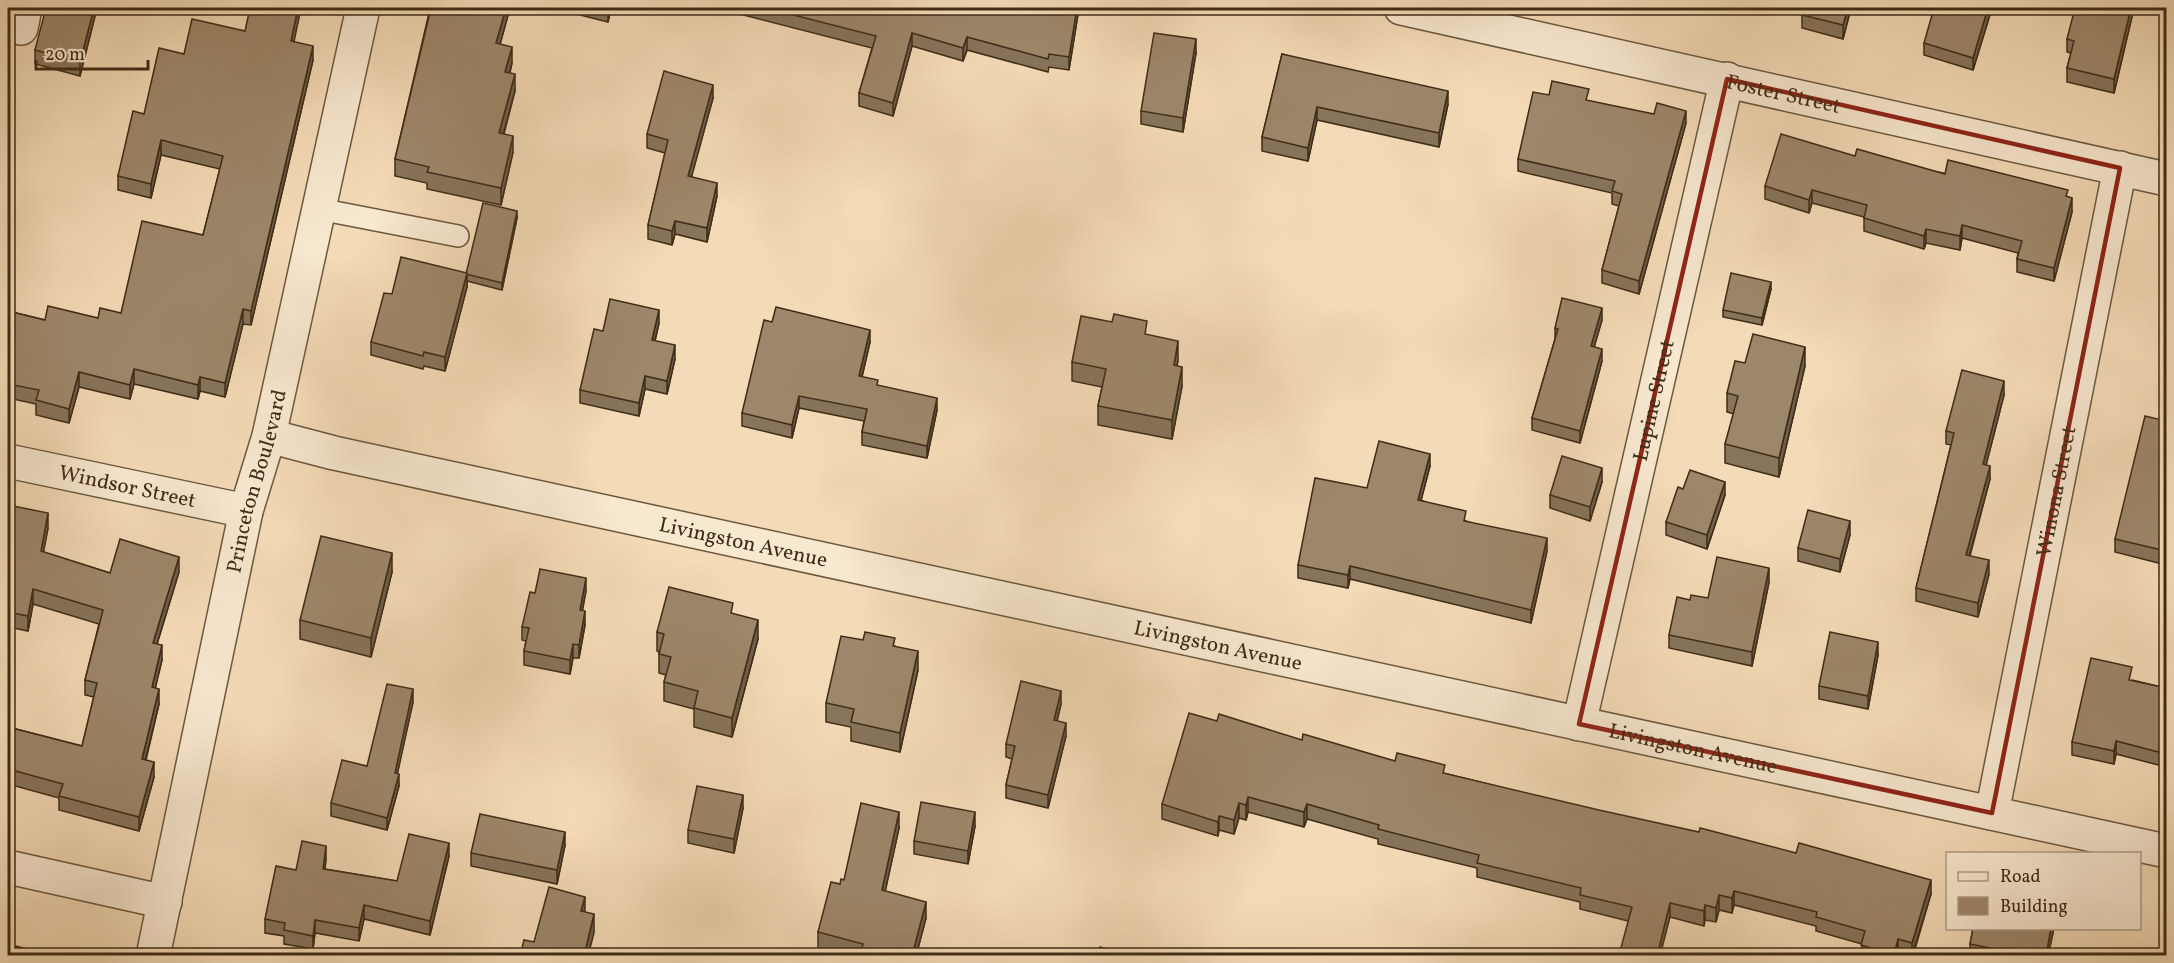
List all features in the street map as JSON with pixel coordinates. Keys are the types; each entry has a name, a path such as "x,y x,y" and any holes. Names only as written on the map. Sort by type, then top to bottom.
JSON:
{"street":[{"name":"Princeton Boulevard","path":"153,956 246,511 269,436 363,8"},
{"name":"Foster Street","path":"1401,8 1727,79 2166,179"},
{"name":"Lupine Street","path":"1579,724 1727,79"},
{"name":"Winona Street","path":"1992,813 2120,168"},
{"name":"Livingston Avenue","path":"269,436 439,476 2166,851"},
{"name":"Windsor Street","path":"8,461 246,511"},
{"path":"8,867 165,902"}],"lane":[{"path":"319,209 458,236"}],"highlighted area":[{"path":"1727,79 2120,168 1992,813 1579,724"}],"building":[{"path":"46,8 94,8 80,62 35,50"},
{"path":"250,8 298,8 291,41 313,46 251,311 243,309 225,383 200,377 198,385 134,369 130,385 79,372 69,409 36,400 39,390 8,384 8,311 45,320 48,306 98,318 100,308 121,313 142,221 203,235 223,156 161,140 151,184 118,176 133,111 144,114 159,48 184,54 192,19 245,31"},
{"path":"431,8 506,8 496,43 512,47 505,72 515,74 499,133 513,136 501,188 427,172 429,167 395,159"},
{"path":"576,8 609,8 608,15"},
{"path":"766,8 1077,8 1069,57 1049,54 1048,59 967,37 963,48 912,33 893,103 859,93 876,36"},
{"path":"1803,8 1848,8 1843,25 1802,15"},
{"path":"1934,8 1988,8 1973,58 1924,43"},
{"path":"2075,8 2131,8 2114,79 2067,68 2074,41 2067,39"},
{"path":"1154,33 1196,39 1183,118 1141,111"},
{"path":"1282,54 1448,91 1439,133 1317,107 1308,148 1262,137"},
{"path":"664,71 713,85 688,176 717,183 707,228 675,221 672,231 648,225 668,140 647,134"},
{"path":"1552,81 1589,89 1586,100 1654,114 1657,103 1686,111 1639,281 1602,270 1622,194 1612,191 1615,181 1518,159 1533,92 1549,95"},
{"path":"1781,134 1855,156 1857,149 1945,174 1948,160 2068,190 2066,196 2072,198 2054,268 2017,259 2022,241 1962,225 1960,236 1926,229 1924,236 1864,218 1867,205 1812,190 1809,200 1765,186"},
{"path":"483,203 517,211 502,283 466,274"},
{"path":"401,257 467,273 445,357 424,352 423,356 371,342 384,293 392,294"},
{"path":"1731,273 1771,282 1762,318 1723,310"},
{"path":"1562,298 1602,308 1591,346 1602,349 1580,431 1532,418 1558,329 1555,328"},
{"path":"610,299 659,310 652,340 675,345 667,381 645,376 639,403 580,390 594,329 603,331"},
{"path":"776,307 870,330 859,376 878,380 877,385 937,398 927,446 862,432 867,409 799,396 792,425 742,413 764,320 772,322"},
{"path":"1114,314 1147,321 1145,334 1178,341 1174,365 1182,367 1172,420 1098,406 1106,369 1072,362 1081,316 1112,322"},
{"path":"1753,334 1805,347 1779,458 1725,444 1738,396 1727,393 1735,361 1745,363"},
{"path":"1962,370 2004,381 1983,464 1990,466 1966,555 1989,560 1978,603 1916,588 1954,433 1946,431"},
{"path":"2145,416 2166,421 2166,551 2115,539"},
{"path":"1379,441 1430,454 1418,500 1466,511 1464,521 1547,538 1531,610 1350,566 1348,575 1298,565 1315,478 1367,488"},
{"path":"1562,456 1602,468 1590,507 1550,495"},
{"path":"1690,470 1725,482 1707,535 1666,522 1678,487 1683,489"},
{"path":"8,505 48,513 41,551 110,573 120,539 179,557 153,643 162,645 152,687 159,689 142,759 154,762 139,817 59,796 63,784 8,769 8,727 82,746 97,683 85,680 103,610 33,589 28,616 8,612"},
{"path":"1808,510 1850,521 1840,559 1798,548"},
{"path":"321,536 392,553 371,638 300,620"},
{"path":"1717,557 1769,568 1752,652 1669,635 1677,597 1690,600 1691,595 1708,598"},
{"path":"540,569 586,578 580,610 585,611 579,645 573,644 570,660 524,651 529,628 522,627 530,592 535,593"},
{"path":"669,587 733,603 731,613 758,620 732,718 694,708 698,691 664,682 671,657 659,654 664,634 657,632"},
{"path":"865,632 895,638 893,646 918,651 900,733 851,722 854,709 826,703 841,636 863,640"},
{"path":"1830,632 1878,642 1868,696 1819,686"},
{"path":"2091,658 2132,667 2129,680 2166,688 2166,754 2116,741 2114,751 2072,742"},
{"path":"1021,681 1061,691 1054,720 1066,723 1048,795 1006,785 1015,746 1006,744"},
{"path":"387,684 413,689 395,773 399,774 387,818 331,803 342,760 367,766"},
{"path":"1189,713 1217,721 1219,714 1302,740 1303,734 1395,761 1397,753 1445,765 1443,773 1699,832 1700,828 1796,853 1799,843 1931,880 1912,943 1898,939 1894,955 1861,945 1865,931 1816,917 1817,912 1734,891 1732,898 1719,895 1716,908 1705,905 1704,911 1670,903 1657,956 1620,956 1632,907 1580,895 1581,888 1477,863 1479,855 1378,829 1379,825 1307,804 1304,812 1248,797 1246,805 1239,803 1234,820 1219,816 1218,822 1162,804"},
{"path":"697,786 743,795 734,839 688,830"},
{"path":"921,802 975,812 968,851 914,841"},
{"path":"861,803 899,812 882,890 926,902 912,956 896,953 895,956 860,956 863,944 818,932 831,882 840,884 841,879 844,880"},
{"path":"480,814 565,832 557,870 471,853"},
{"path":"409,834 449,843 430,921 364,905 359,928 315,920 313,936 284,930 285,923 265,919 276,866 296,870 302,841 326,846 323,869 397,881"},
{"path":"549,887 585,897 581,911 594,914 584,956 520,956 524,940 534,942"},
{"path":"1973,930 2051,930 2046,956 2029,956 1970,944"},
{"path":"8,944 54,956 8,956"},
{"path":"1100,947 1134,956 1098,956"}]}
